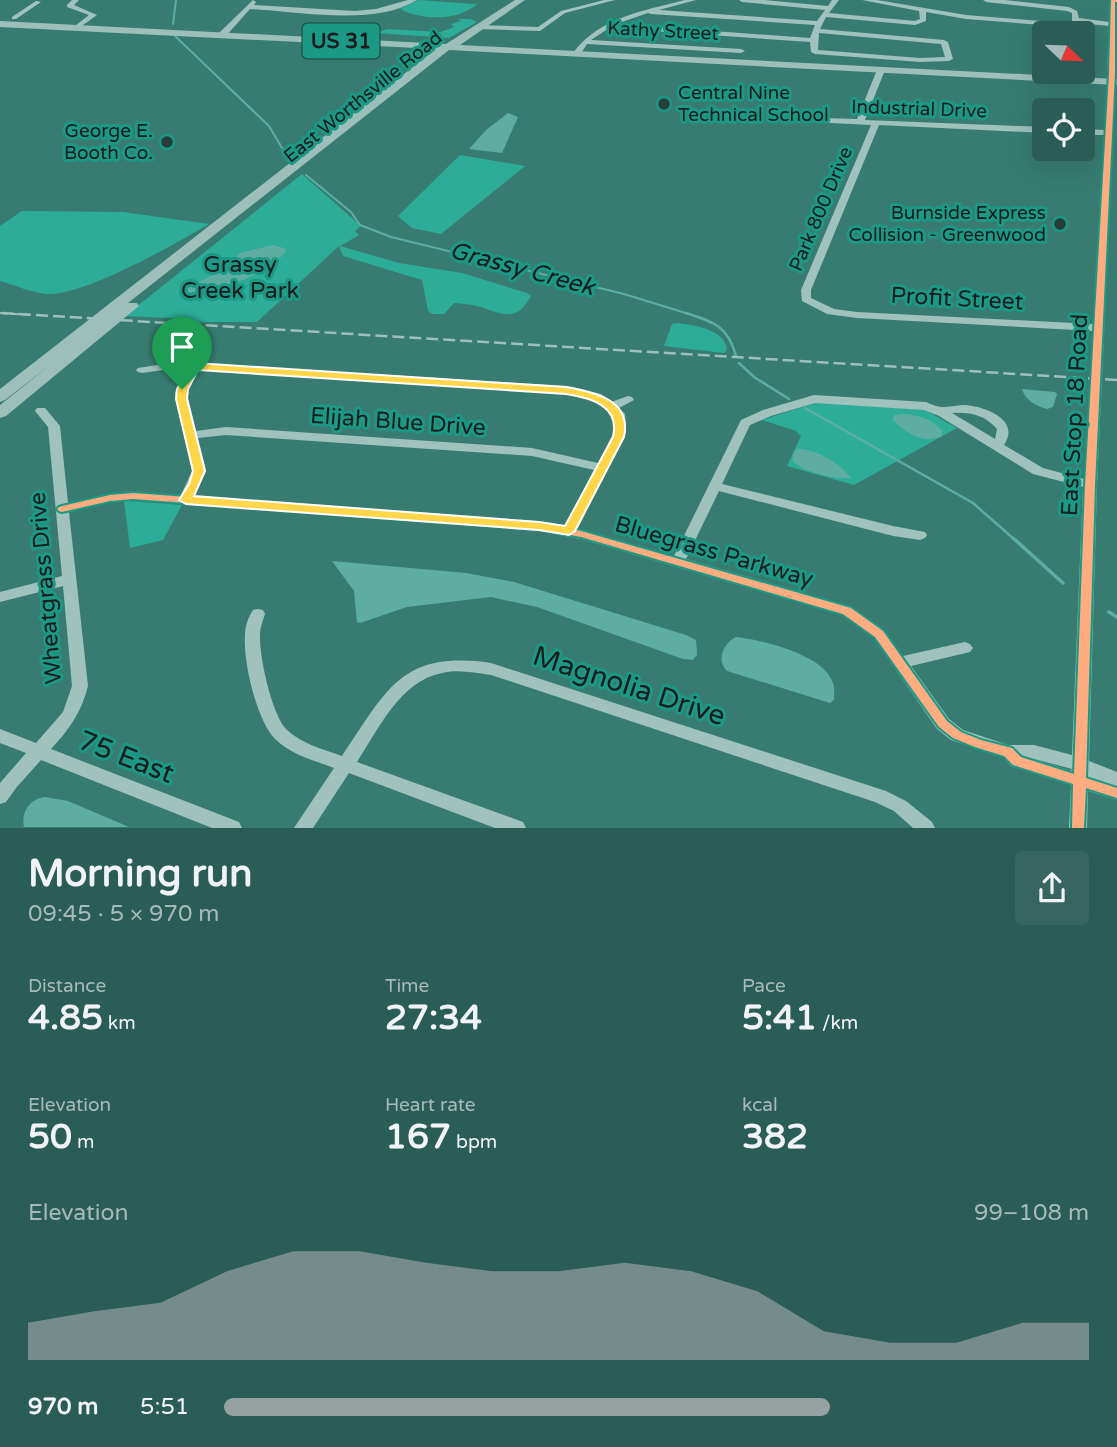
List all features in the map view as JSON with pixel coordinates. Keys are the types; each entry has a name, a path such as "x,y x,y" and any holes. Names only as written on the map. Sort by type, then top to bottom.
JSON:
{"main road":[{"path":"455,45 477,27 521,0"},
{"name":"US 31","path":"0,18 455,45 580,48 1115,79"},
{"name":"US 31","path":"0,24 81,24"},
{"name":"East Worthsville Road","path":"0,397 455,45"},
{"name":"East Worthsville Road","path":"0,413 455,45"},
{"name":"US 31","path":"580,48 881,70 1115,79"}],"street":[{"path":"75,0 69,6 94,15 81,24"},
{"path":"226,32 255,0"},
{"path":"248,7 383,10 414,0"},
{"path":"477,27 540,29 563,12 612,0"},
{"path":"580,48 608,26 693,0"},
{"path":"742,0 920,22 924,20 922,9"},
{"path":"651,12 816,32 944,42 949,59 937,61 823,55 815,52 816,32 836,0"},
{"path":"865,0 975,18 1034,21"},
{"path":"986,0 1073,10 1074,21"},
{"path":"14,19 38,2"},
{"name":"East Stop 18 Road","path":"1079,828 1090,485 1108,133 1115,79 1114,2"},
{"path":"1096,24 1115,25"},
{"path":"608,26 816,32"},
{"name":"Kathy Street","path":"580,48 741,51"},
{"path":"861,123 861,116 881,70"},
{"name":"Industrial Drive","path":"792,119 1032,129"},
{"name":"Park 800 Drive","path":"815,306 806,299 806,290 876,123"},
{"path":"1095,132 1108,133"},
{"name":"Profit Street","path":"815,306 831,312 857,315 1098,328"},
{"path":"186,500 199,471 181,393 195,366"},
{"path":"142,370 195,366 566,390 590,395 612,407 618,414 620,432 569,531"},
{"path":"612,407 628,400"},
{"path":"678,562 746,423 808,400 912,404 939,411 1045,474 1090,485"},
{"path":"939,411 960,408 991,416 1003,428 1003,437 996,446"},
{"name":"Wheatgrass Drive","path":"0,797 16,773 65,722 79,695 54,426 41,411"},
{"name":"Elijah Blue Drive","path":"191,435 226,431 532,452 602,468"},
{"path":"715,486 893,531 920,534"},
{"name":"Bluegrass Parkway","path":"62,509 123,496 539,526 569,531 847,611 879,634 943,724 957,734 979,744 1008,752 1017,761 1081,773"},
{"path":"0,597 69,579"},
{"path":"258,614 253,625 251,642 272,725 292,744 517,828"},
{"path":"899,663 965,648"},
{"name":"Magnolia Drive","path":"303,828 401,686 432,668 458,664 475,665 880,796 900,806 926,828"},
{"name":"75 East","path":"0,736 233,828"},
{"path":"1081,773 1117,780"},
{"path":"1081,773 1117,793"}],"green space":[{"path":"418,0 478,3 461,14 440,17 418,15 400,9"},
{"path":"458,19 477,22 449,38 376,33 387,29 441,32 454,27 451,24 461,21"},
{"path":"460,155 525,166 441,234 412,228 398,216"},
{"name":"Grassy Creek Park","path":"302,174 361,226 355,231 359,235 340,246 399,263 462,273 531,296 520,310 514,313 501,313 474,305 454,303 444,314 432,314 428,311 422,280 343,256 339,246 257,322 195,322 192,319 125,316"},
{"path":"22,211 123,212 209,224 106,278 83,287 47,294 0,281 0,226"},
{"path":"678,323 715,333 725,343 727,350 724,353 664,346 672,324"},
{"path":"818,402 925,410 957,428 854,485 787,466 801,436 796,431 762,420"},
{"path":"124,501 182,505 163,540 130,548"}],"water":[{"path":"508,113 518,117 502,153 469,149 486,130"},
{"path":"273,245 287,249 280,258 257,274 212,290 188,292 188,288 224,269 240,253"},
{"path":"1022,389 1055,392 1057,394 1053,407 1047,409 1035,404"},
{"path":"904,414 929,420 942,430 942,436 922,439 910,434 893,420 894,415"},
{"path":"798,449 812,451 827,458 851,478 828,476 803,468 792,460"},
{"path":"332,561 466,573 514,582 686,635 696,640 697,655 693,660 683,659 537,607 491,597 407,607 360,623 357,622 354,591"},
{"path":"736,637 776,645 818,664 833,683 834,700 830,703 727,671 722,662 722,652"},
{"path":"45,797 68,801 129,827 24,827 27,807 35,800"}],"waterway":[{"name":"Grassy Creek","path":"173,24 176,0"},
{"name":"Grassy Creek","path":"175,36 269,126 288,158"},
{"name":"Grassy Creek","path":"306,175 351,212 360,225 391,237 624,294 692,315"},
{"name":"Grassy Creek","path":"686,313 692,315"},
{"name":"Grassy Creek","path":"692,315 724,332 736,356"},
{"name":"Grassy Creek","path":"739,363 754,377 789,399"},
{"name":"Grassy Creek","path":"805,408 973,503 1015,540"},
{"name":"Grassy Creek","path":"1013,538 1063,583"},
{"name":"Grassy Creek","path":"1109,612 1117,617"}],"railway":[{"path":"0,313 30,315"},
{"path":"2,313 1117,380"}],"cycle path":[{"path":"1078,828 1090,485 1112,73 1113,0 1117,1"},
{"path":"62,509 110,498 133,496 539,526 581,534 847,611 879,634 943,724 957,735 1008,752 1017,761 1117,793"}],"place":[{"name":"Central Nine Technical School","path":"664,104"},
{"name":"George E. Booth Co.","path":"167,142"},
{"name":"Burnside Express Collision - Greenwood","path":"1060,224"}],"route":[{"path":"195,366 566,390 597,397 608,403 618,414 621,428 569,531 539,526 186,500 199,471 181,399 182,389 195,366"}]}
